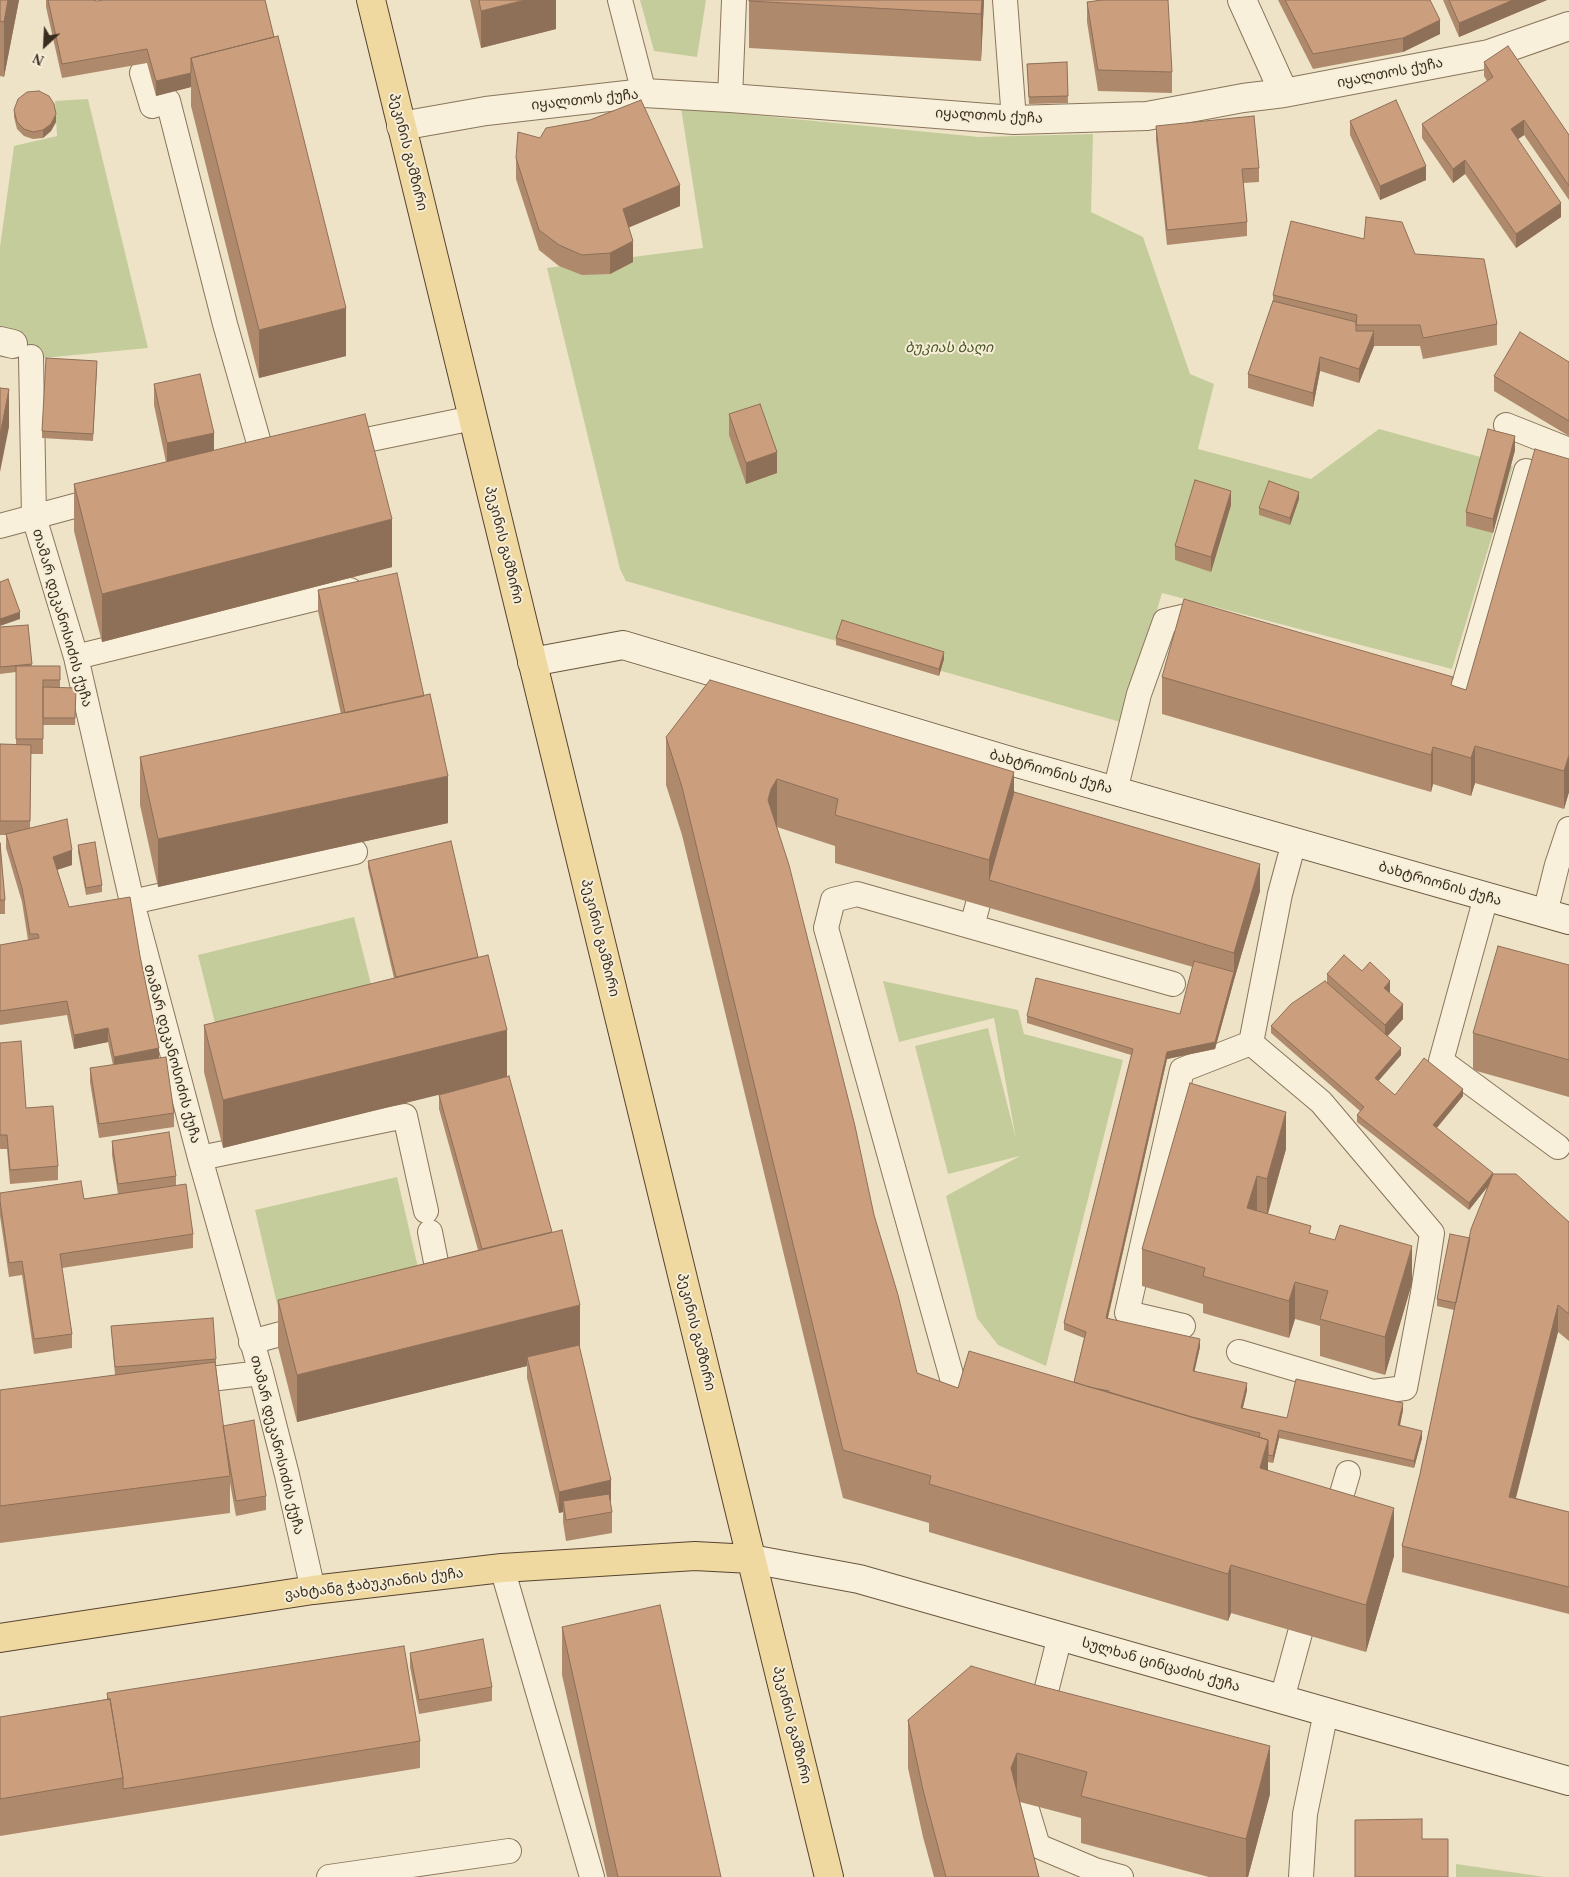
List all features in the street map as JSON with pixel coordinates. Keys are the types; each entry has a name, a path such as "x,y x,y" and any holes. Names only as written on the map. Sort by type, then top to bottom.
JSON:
{"main road":[{"name":"პეკინის გამზირი","path":"371,0 829,1877"},
{"name":"ვახტანგ ჭაბუკიანის ქუჩა","path":"0,1638 313,1590 502,1568 695,1556 751,1558"}],"street":[{"path":"1242,0 1290,92"},
{"name":"იყალთოს ქუჩა","path":"402,126 486,111 644,93 1014,120 1147,116 1243,98 1290,92 1489,54 1569,26"},
{"name":"ბახტრიონის ქუჩა","path":"532,662 623,645 1014,771 1115,791 1557,916"},
{"name":"სულხან ცინცაძის ქუჩა","path":"751,1558 859,1579 1569,1781"}],"lane":[{"path":"620,0 644,93"},
{"path":"730,98 734,0"},
{"path":"1005,0 1014,120"},
{"path":"142,73 152,106 168,101 225,324 263,457"},
{"name":"თამარ დეკანოსიძის ქუჩა","path":"15,347 34,517 76,657 132,902 200,1158 261,1373 287,1475 313,1590"},
{"path":"316,450 473,418"},
{"path":"1506,425 1569,450"},
{"path":"240,461 289,454"},
{"path":"1413,681 1460,695 1526,471 1569,484"},
{"path":"0,526 128,492"},
{"path":"76,657 359,588"},
{"path":"1115,791 1140,694 1166,621 1192,615 1230,627"},
{"path":"1557,916 1557,865 1569,829"},
{"path":"1251,1043 1280,894 1294,842"},
{"path":"132,902 355,852"},
{"path":"1011,1400 954,1385 826,928 833,900 857,894 975,915 1173,984"},
{"path":"1486,897 1441,1061 1558,1147"},
{"path":"1183,1326 1127,1312 1182,1070 1251,1043"},
{"path":"1239,1352 1373,1392 1405,1388 1432,1233 1321,1102 1251,1043"},
{"path":"200,1158 405,1116 442,1295 424,1299"},
{"path":"251,1342 330,1322"},
{"path":"164,1384 261,1373"},
{"path":"1329,1536 1348,1473"},
{"path":"502,1568 592,1877"},
{"path":"1282,1699 1300,1633"},
{"path":"1036,1733 1060,1636"},
{"path":"1301,1877 1305,1814 1326,1712"},
{"path":"1025,1803 1038,1846 1095,1873 1121,1877"},
{"path":"329,1877 509,1851"}],"green space":[{"path":"640,0 706,0 697,57 654,51"},
{"path":"88,99 148,348 43,358 0,326 0,247 14,146 57,136 55,101"},
{"name":"ბუკიას ბაღი","path":"681,108 979,137 1093,134 1091,212 1143,237 1190,374 1214,384 1198,449 1311,479 1379,429 1513,466 1452,669 1162,593 1124,723 626,581 620,569 547,268 703,248"},
{"path":"354,917 375,1000 219,1039 198,955"},
{"path":"883,981 1018,1010 1024,1034 1123,1060 1046,1366 998,1345 977,1318 946,1196 1020,1156 948,1174 915,1046 988,1028 1016,1139 994,1018 899,1042"},
{"path":"397,1177 420,1276 278,1308 255,1210"},
{"path":"1456,1864 1545,1877 1456,1877"}],"building":[{"path":"0,0 8,0 4,22 0,21"},
{"path":"48,0 265,0 274,37 191,58 191,73 156,81 147,49 62,64"},
{"path":"479,0 525,0 481,11"},
{"path":"749,0 982,0 981,14"},
{"path":"1102,0 1168,0 1172,72 1098,70 1087,2"},
{"path":"1285,0 1430,0 1440,20 1403,38 1313,54"},
{"path":"1449,0 1513,0 1459,23"},
{"path":"278,36 346,308 259,330 191,58"},
{"path":"1508,46 1569,135 1569,186 1524,120 1511,129 1561,203 1516,234 1465,160 1453,169 1422,124 1493,77 1484,62"},
{"path":"1067,62 1068,96 1029,97 1027,64"},
{"path":"39,91 49,96 54,104 56,114 51,124 43,130 33,132 24,129 17,122 14,110 18,99 27,92"},
{"path":"641,100 680,185 623,209 633,241 610,253 582,255 559,245 539,230 516,158 518,132 540,138 546,128 590,120"},
{"path":"1396,100 1426,166 1380,186 1350,121"},
{"path":"1254,116 1259,168 1242,169 1247,222 1167,230 1156,126"},
{"path":"1366,217 1402,222 1415,254 1484,259 1497,324 1423,338 1420,325 1356,325 1357,315 1273,295 1291,221 1364,239"},
{"path":"1273,301 1356,322 1356,331 1374,331 1359,369 1320,357 1313,393 1248,374"},
{"path":"1520,332 1569,362 1569,421 1494,376"},
{"path":"46,358 97,361 93,434 42,431"},
{"path":"200,374 214,433 167,443 154,384"},
{"path":"0,388 9,389 0,435"},
{"path":"760,404 777,452 746,463 729,414"},
{"path":"365,414 392,519 102,594 74,484"},
{"path":"1488,429 1515,436 1493,519 1466,512"},
{"path":"1535,449 1569,459 1569,755 1564,771 1475,746 1471,758 1433,747 1431,755 1162,677 1184,599 1453,677 1451,685 1466,690"},
{"path":"1195,480 1231,491 1211,557 1175,546"},
{"path":"1269,481 1299,492 1290,518 1259,508"},
{"path":"397,573 424,696 345,713 318,590"},
{"path":"8,579 20,612 0,619 0,582"},
{"path":"842,620 944,652 939,669 836,638"},
{"path":"28,625 32,664 0,667 0,627"},
{"path":"16,666 60,666 60,680 43,680 43,739 16,739"},
{"path":"710,680 1014,772 989,860 835,815 838,799 777,779 771,789 768,800 789,865 855,1126 874,1215 898,1295 917,1373 958,1388 969,1351 1268,1440 1260,1468 1394,1508 1366,1605 1231,1565 1228,1574 929,1484 931,1476 843,1450 682,787 666,737"},
{"path":"43,687 76,688 75,718 43,718"},
{"path":"430,694 448,776 158,839 140,757"},
{"path":"0,744 31,745 30,821 0,821"},
{"path":"1014,792 1260,864 1234,953 989,880"},
{"path":"67,819 72,850 53,857 69,907 130,897 159,1048 114,1057 108,1028 74,1035 67,1001 0,1011 0,945 39,938 38,934 30,934 22,888 6,834"},
{"path":"451,841 478,957 396,977 368,861"},
{"path":"95,842 102,885 86,888 78,845"},
{"path":"0,843 5,900 0,900"},
{"path":"1498,946 1569,965 1569,1060 1473,1033"},
{"path":"488,955 507,1030 223,1100 204,1025"},
{"path":"1344,955 1362,971 1370,962 1390,981 1384,988 1403,1004 1385,1025 1327,974"},
{"path":"1194,961 1234,972 1215,1042 1167,1052 1106,1318 1200,1339 1193,1371 1247,1383 1241,1408 1287,1418 1296,1379 1403,1403 1398,1425 1422,1431 1414,1461 1279,1430 1273,1456 1268,1455 1268,1440 1259,1437 1260,1433 1192,1417 1074,1382 1086,1332 1064,1323 1133,1049 1027,1016 1036,978 1180,1014"},
{"path":"1325,981 1401,1048 1375,1078 1395,1095 1424,1058 1463,1089 1433,1125 1493,1173 1469,1203 1357,1115 1364,1107 1271,1026 1291,1004"},
{"path":"21,1041 26,1108 53,1106 58,1166 10,1170 7,1135 0,1135 0,1043"},
{"path":"166,1057 174,1113 99,1124 90,1068"},
{"path":"509,1076 552,1232 482,1249 439,1095"},
{"path":"1190,1083 1286,1112 1267,1179 1257,1176 1247,1208 1311,1226 1309,1233 1335,1240 1340,1225 1412,1246 1385,1337 1320,1319 1328,1291 1295,1282 1289,1301 1203,1276 1205,1268 1142,1249"},
{"path":"169,1132 176,1176 118,1184 112,1141"},
{"path":"1493,1174 1516,1174 1569,1222 1569,1314 1558,1305 1509,1497 1569,1512 1569,1587 1402,1546 1420,1474 1471,1229"},
{"path":"81,1181 84,1199 186,1184 193,1234 60,1254 72,1334 34,1339 22,1261 9,1263 0,1193"},
{"path":"562,1230 580,1305 297,1375 278,1300"},
{"path":"1450,1234 1470,1238 1456,1303 1437,1299"},
{"path":"213,1318 216,1359 115,1367 111,1326"},
{"path":"579,1345 611,1480 559,1492 527,1357"},
{"path":"215,1362 230,1476 0,1506 0,1390"},
{"path":"254,1420 266,1496 236,1501 223,1426"},
{"path":"609,1494 612,1512 566,1520 563,1501"},
{"path":"660,1605 721,1877 618,1877 562,1627"},
{"path":"483,1639 492,1687 419,1700 410,1653"},
{"path":"404,1646 420,1741 123,1789 123,1778 110,1699 108,1699 107,1693"},
{"path":"971,1666 1036,1685 1270,1746 1246,1839 1081,1796 1087,1772 1017,1753 1011,1768 1039,1877 946,1877 923,1790 908,1720"},
{"path":"110,1699 123,1778 0,1799 0,1717"},
{"path":"1422,1819 1422,1839 1448,1839 1448,1877 1355,1877 1355,1820"}]}
